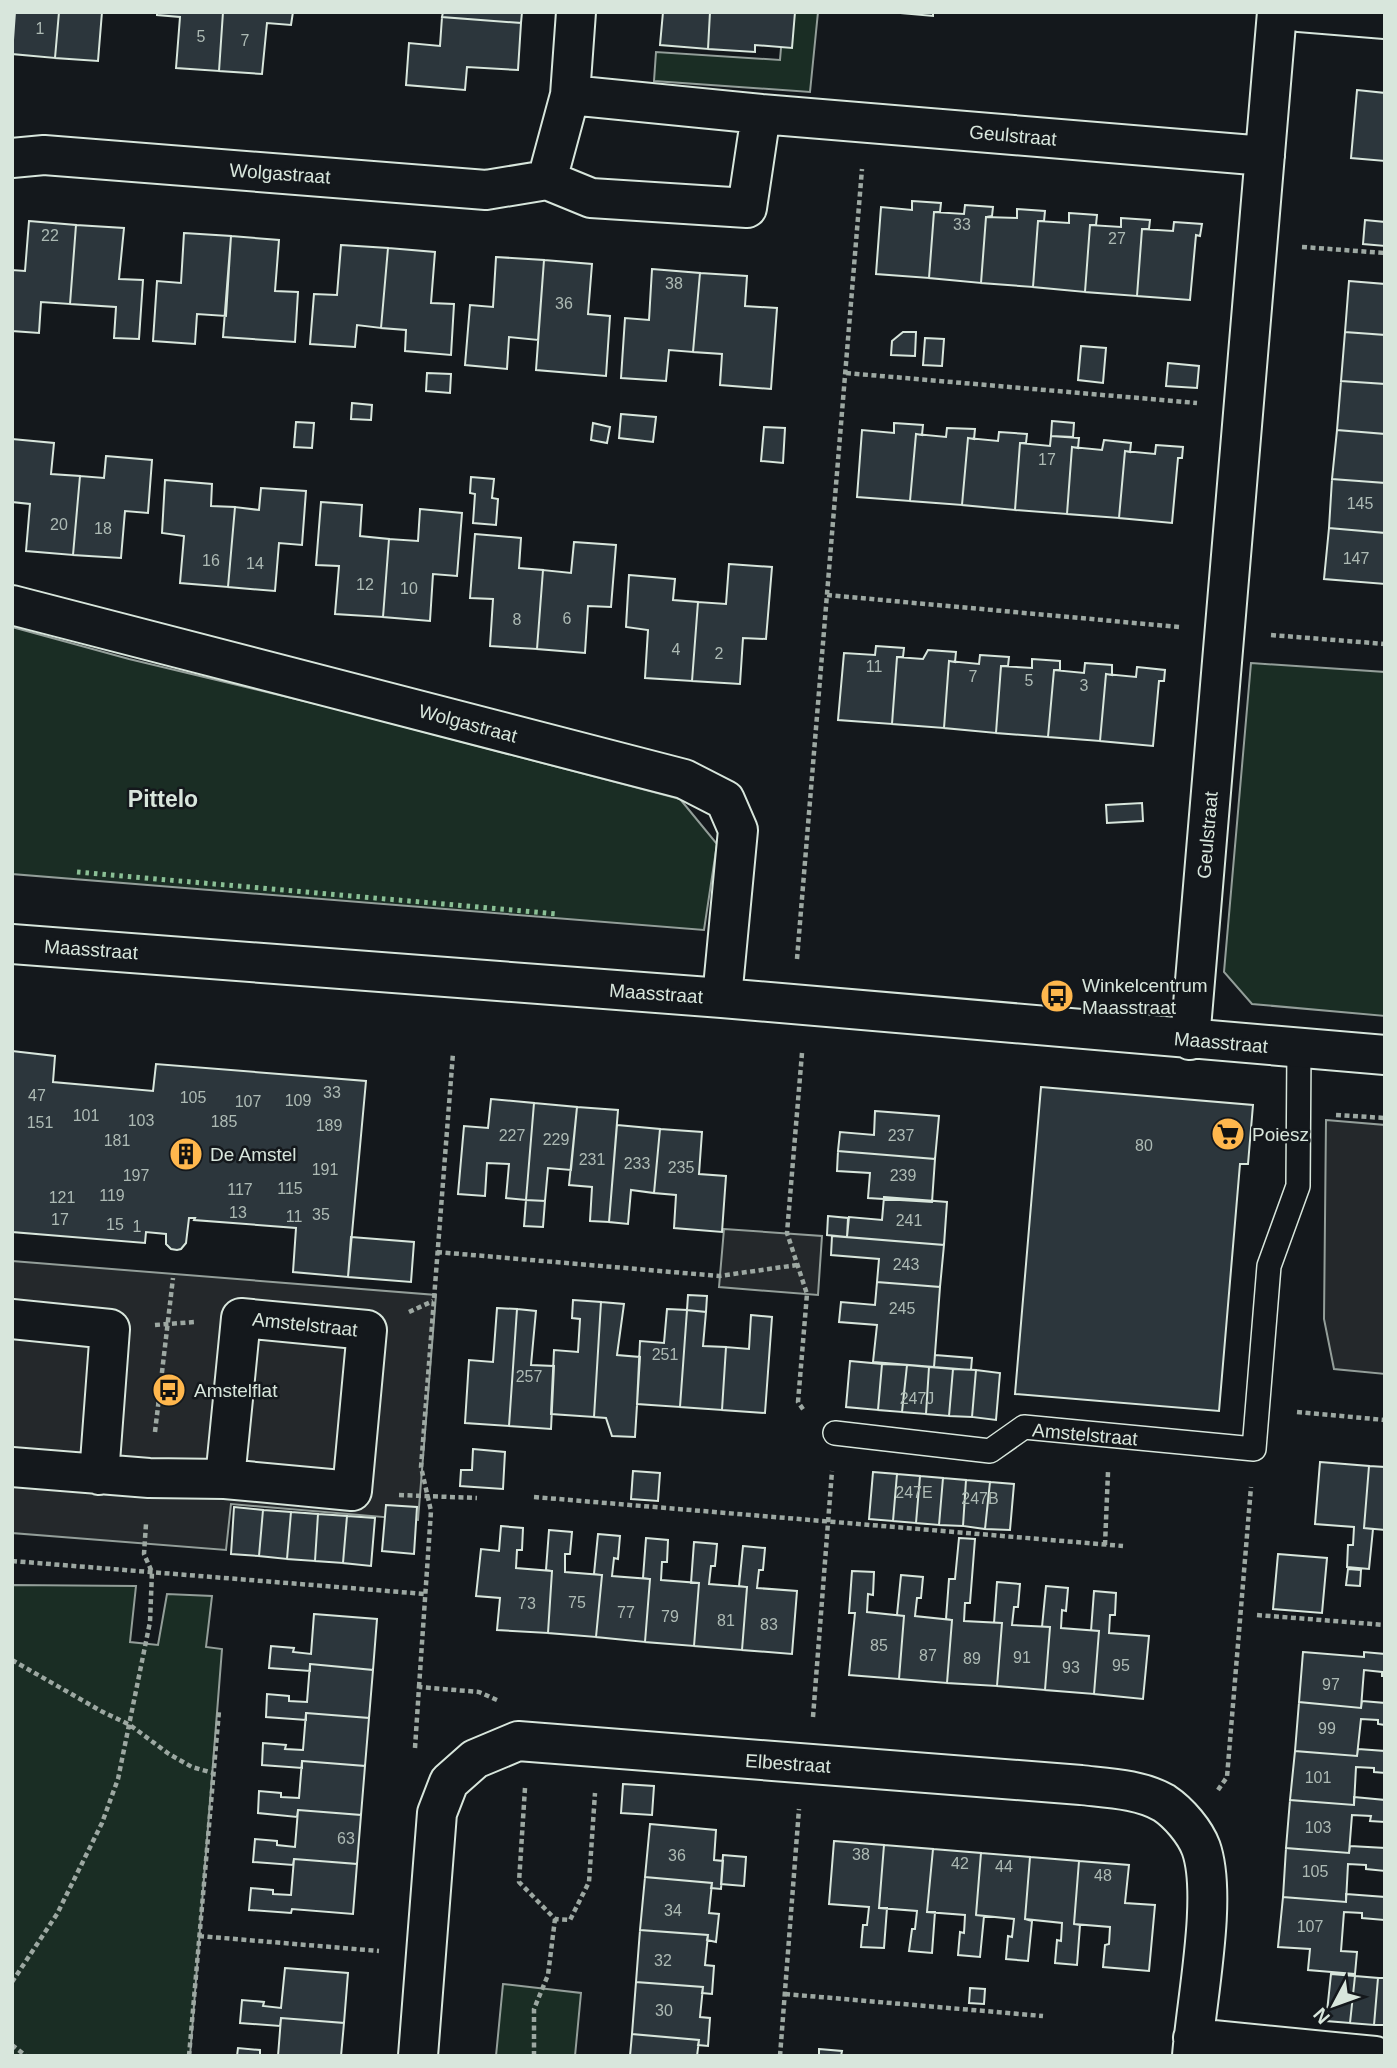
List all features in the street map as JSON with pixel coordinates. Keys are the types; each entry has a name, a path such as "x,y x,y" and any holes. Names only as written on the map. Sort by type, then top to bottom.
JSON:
{"street":[{"path":"570,95 761,114 747,208 591,198 547,180 570,95 576,12"},
{"name":"Geulstraat","path":"1190,1040 1277,12"},
{"path":"1299,12 1385,19"},
{"name":"Geulstraat","path":"761,114 1265,156"},
{"name":"Wolgastraat","path":"12,158 44,155 486,190 547,180"},
{"name":"Wolgastraat","path":"12,605 684,779 725,800 738,830 722,998"},
{"name":"Maasstraat","path":"12,943 722,998 1385,1055"},
{"name":"Amstelstraat","path":"225,1479 241,1318 367,1330 352,1491"},
{"path":"12,1319 110,1329 99,1475"},
{"path":"12,1467 149,1478 225,1479 352,1491"},
{"name":"Elbestraat","path":"418,2056 437,1813 449,1782 475,1759 518,1741 1081,1785 1136,1792 1164,1804 1185,1822 1200,1848 1206,1875 1206,1917 1192,2047 1375,2056"}],"lane":[{"path":"1254,1449 1269,1266 1298,1186 1299,1049"},
{"name":"Amstelstraat","path":"835,1433 990,1451 1024,1427 1254,1449"}],"path":[{"path":"793,1004 867,123"},
{"path":"1257,243 1385,253"},
{"path":"846,373 1243,407"},
{"path":"827,596 1385,643"},
{"path":"803,1044 787,1233 807,1294 798,1402 810,1418 835,1433"},
{"path":"417,1757 414,1745 431,1511 421,1468 453,1053"},
{"path":"437,1252 719,1276 797,1265"},
{"path":"12,1982 57,1914 102,1823 118,1779 150,1622 152,1572 144,1554 149,1478 173,1278"},
{"path":"110,1329 241,1318"},
{"path":"1258,1409 1385,1420"},
{"path":"1105,1545 1110,1436"},
{"path":"1185,1822 1212,1797 1227,1777 1254,1449"},
{"path":"352,1491 477,1498"},
{"path":"534,1497 1123,1546"},
{"path":"12,1560 425,1594"},
{"path":"1258,1615 1385,1625"},
{"path":"12,1660 130,1725 169,1754 192,1767 213,1773"},
{"path":"419,1687 480,1692 498,1700"},
{"path":"190,2056 219,1711"},
{"path":"526,1782 519,1882 555,1919 570,1920 589,1882 595,1788"},
{"path":"534,2056 534,2009 548,1975 555,1919"},
{"path":"199,1936 426,1955"},
{"path":"785,1994 1043,2016"},
{"path":"12,2045 26,2056"}],"green space":[{"path":"784,12 818,12 810,92 654,81 656,52 780,60"},
{"path":"12,627 680,799 717,844 704,930 12,874"},
{"path":"1251,663 1385,672 1385,1016 1252,1004 1224,972"},
{"path":"12,1585 136,1586 130,1642 158,1645 167,1594 212,1596 206,1647 222,1649 190,2056 12,2056"},
{"path":"503,1984 581,1993 575,2056 496,2056"}],"shaded area":[{"path":"1326,1120 1385,1125 1385,1374 1334,1369 1324,1319"},
{"path":"724,1229 822,1236 818,1295 719,1287"},
{"path":"12,1261 436,1295 418,1520 231,1504 226,1550 12,1533"}],"building":[{"path":"15,12 59,12 55,58 12,54"},
{"path":"59,12 102,12 98,61 55,58"},
{"path":"157,12 223,12 219,71 176,68 180,17 157,15"},
{"path":"223,12 293,12 291,25 267,23 262,74 219,71"},
{"path":"443,12 522,12 521,23 442,17"},
{"path":"663,12 710,12 708,49 660,45"},
{"path":"710,12 795,12 792,48 755,45 755,52 708,49"},
{"path":"889,12 933,12 933,16"},
{"path":"442,17 521,23 518,70 467,67 465,90 406,85 409,43 440,46"},
{"path":"1357,90 1385,93 1385,161 1351,158"},
{"path":"912,201 941,203 940,212 934,212 929,278 876,274 881,207 912,210"},
{"path":"965,205 993,207 992,216 986,217 981,283 929,278 934,212 964,214"},
{"path":"1017,209 1045,211 1044,221 1038,221 1033,287 981,283 986,217 1017,218"},
{"path":"1069,213 1097,215 1096,225 1090,225 1085,292 1033,287 1038,221 1069,223"},
{"path":"1121,218 1150,220 1149,229 1142,229 1137,296 1085,292 1090,225 1121,227"},
{"path":"1365,220 1385,222 1385,246 1363,244"},
{"path":"29,221 76,225 70,304 41,302 39,333 12,331 12,270 25,271"},
{"path":"1174,222 1202,224 1200,236 1196,235 1190,300 1137,296 1142,229 1173,231"},
{"path":"76,225 124,228 119,279 143,280 139,339 114,338 116,307 70,304"},
{"path":"184,233 231,236 226,316 197,314 195,344 153,341 157,281 181,283"},
{"path":"231,236 279,240 275,291 298,292 295,342 223,337"},
{"path":"341,245 388,248 381,328 357,325 355,347 310,344 314,294 337,295"},
{"path":"388,248 435,252 431,303 454,304 451,355 405,351 406,330 381,328"},
{"path":"496,257 544,260 538,340 509,337 507,369 465,365 470,305 493,307"},
{"path":"544,260 592,264 588,314 610,316 606,376 536,370"},
{"path":"652,269 700,273 693,352 669,350 666,381 621,378 625,318 649,320"},
{"path":"700,273 747,276 745,306 777,308 771,389 720,385 722,354 693,352"},
{"path":"1349,281 1385,284 1385,335 1345,332"},
{"path":"903,332 916,332 915,356 891,355 892,341"},
{"path":"1345,332 1385,335 1385,384 1341,381"},
{"path":"925,338 944,339 942,366 923,365"},
{"path":"1081,346 1106,348 1103,383 1078,380"},
{"path":"1168,363 1199,366 1197,388 1166,386"},
{"path":"427,373 451,374 450,393 426,391"},
{"path":"1341,381 1385,384 1385,434 1337,430"},
{"path":"352,403 372,405 371,420 351,419"},
{"path":"621,414 656,417 653,442 619,438"},
{"path":"1052,421 1074,423 1073,437 1051,436"},
{"path":"296,422 314,423 312,448 294,447"},
{"path":"593,423 610,427 607,443 591,440"},
{"path":"894,423 923,425 922,435 916,434 910,501 857,497 862,430 894,433"},
{"path":"764,427 785,428 783,463 761,461"},
{"path":"947,428 975,429 974,439 968,438 962,505 910,501 916,434 946,437"},
{"path":"1337,430 1385,434 1385,483 1332,479"},
{"path":"999,432 1027,434 1026,443 1020,443 1015,510 962,505 968,438 998,441"},
{"path":"1051,436 1079,438 1078,448 1072,447 1067,514 1015,510 1020,443 1050,446"},
{"path":"12,439 54,443 51,474 80,476 73,555 26,551 30,504 12,502"},
{"path":"1104,440 1131,443 1130,452 1125,451 1119,518 1067,514 1072,447 1102,450"},
{"path":"1156,445 1183,447 1182,458 1178,458 1172,523 1119,518 1125,451 1155,454"},
{"path":"106,456 152,460 148,513 125,511 121,558 73,555 80,476 104,478"},
{"path":"471,477 494,479 492,498 498,499 496,525 473,523 475,494 470,493"},
{"path":"1332,479 1385,483 1385,533 1329,528"},
{"path":"165,480 212,484 211,506 235,507 228,587 180,583 184,536 162,533"},
{"path":"261,488 306,491 302,545 279,543 275,591 228,587 235,507 259,510"},
{"path":"321,502 362,505 360,536 389,539 383,617 335,614 339,566 316,565"},
{"path":"420,509 462,513 457,576 433,574 430,621 383,617 389,539 418,541"},
{"path":"1329,528 1385,533 1385,584 1324,579"},
{"path":"475,534 521,538 519,568 543,570 537,649 490,646 493,599 470,598"},
{"path":"574,542 616,545 611,607 588,606 585,653 537,649 543,570 571,573"},
{"path":"729,564 772,567 766,639 743,638 740,684 692,681 698,602 726,604"},
{"path":"629,575 675,579 673,600 698,602 692,681 645,678 648,630 626,627"},
{"path":"876,646 904,648 903,657 897,657 892,724 838,720 844,653 875,655"},
{"path":"928,650 956,652 955,662 949,661 944,728 892,724 897,657 923,659"},
{"path":"980,655 1009,657 1008,666 1001,666 996,733 944,728 949,661 979,664"},
{"path":"1032,659 1060,661 1060,670 1054,670 1048,737 996,733 1001,666 1032,668"},
{"path":"1085,663 1112,665 1112,675 1106,674 1100,741 1048,737 1054,670 1084,673"},
{"path":"1137,667 1165,670 1164,681 1159,681 1153,746 1100,741 1106,674 1136,677"},
{"path":"1142,803 1143,821 1107,823 1106,805"},
{"name":"De Amstel","path":"12,1051 55,1056 53,1082 153,1091 156,1064 366,1081 348,1277 293,1272 296,1228 189,1218 186,1243 177,1250 166,1244 166,1234 146,1232 145,1243 12,1232"},
{"path":"1041,1087 1253,1105 1248,1164 1240,1164 1219,1411 1015,1394"},
{"path":"491,1099 534,1103 526,1200 506,1198 509,1164 487,1163 485,1196 458,1194 464,1126 488,1128"},
{"path":"534,1103 577,1107 571,1170 548,1168 545,1201 526,1200"},
{"path":"577,1107 618,1110 609,1222 590,1221 592,1187 569,1185"},
{"path":"875,1111 939,1116 935,1159 838,1151 840,1132 874,1135"},
{"path":"617,1125 660,1129 654,1193 631,1190 628,1224 609,1222"},
{"path":"660,1129 702,1132 699,1174 726,1176 722,1232 674,1228 676,1195 654,1193"},
{"path":"838,1151 935,1159 932,1202 868,1198 870,1173 837,1171"},
{"path":"884,1197 947,1202 944,1245 847,1237 849,1217 882,1220"},
{"path":"526,1200 545,1201 543,1227 524,1226"},
{"path":"828,1216 848,1218 847,1237 827,1235"},
{"path":"832,1236 944,1245 940,1287 877,1282 879,1259 831,1255"},
{"path":"351,1237 414,1242 411,1282 348,1277"},
{"path":"877,1282 940,1287 934,1367 873,1362 877,1325 839,1322 841,1302 875,1305"},
{"path":"688,1295 707,1296 706,1312 687,1310"},
{"path":"573,1300 601,1302 594,1417 551,1414 554,1350 578,1352 580,1319 572,1318"},
{"path":"601,1302 624,1304 617,1355 640,1357 635,1437 612,1436 606,1418 594,1417"},
{"path":"497,1308 517,1309 509,1426 465,1423 469,1360 493,1362"},
{"path":"517,1309 536,1311 531,1365 554,1366 551,1429 509,1426"},
{"path":"667,1309 687,1310 680,1407 637,1404 640,1341 664,1343"},
{"path":"687,1310 706,1312 703,1346 726,1347 722,1410 680,1407"},
{"path":"751,1315 772,1317 765,1413 722,1410 726,1347 749,1349"},
{"path":"935,1355 972,1358 971,1370 934,1367"},
{"path":"850,1361 882,1364 878,1410 846,1407"},
{"path":"882,1364 907,1365 902,1412 878,1410"},
{"path":"907,1365 929,1367 926,1414 902,1412"},
{"path":"929,1367 953,1369 949,1416 926,1414"},
{"path":"953,1369 976,1370 972,1417 949,1416"},
{"path":"976,1370 1000,1373 996,1420 972,1417"},
{"path":"473,1449 505,1452 503,1489 460,1486 461,1470 472,1470"},
{"path":"1320,1462 1369,1466 1364,1528 1373,1529 1369,1569 1347,1567 1348,1545 1353,1545 1354,1527 1315,1524"},
{"path":"1369,1466 1385,1467 1385,1530 1364,1528"},
{"path":"633,1471 660,1473 658,1501 631,1499"},
{"path":"873,1472 897,1474 893,1521 869,1519"},
{"path":"897,1474 920,1476 916,1523 893,1521"},
{"path":"920,1476 943,1478 939,1525 916,1523"},
{"path":"943,1478 966,1480 963,1526 939,1525"},
{"path":"966,1480 990,1482 985,1529 963,1526"},
{"path":"990,1482 1014,1484 1010,1530 985,1529"},
{"path":"386,1505 417,1507 414,1554 382,1551"},
{"path":"234,1507 263,1510 259,1556 231,1554"},
{"path":"263,1510 291,1512 287,1559 259,1556"},
{"path":"291,1512 318,1514 315,1561 287,1559"},
{"path":"318,1514 347,1516 343,1563 315,1561"},
{"path":"347,1516 375,1518 371,1566 343,1563"},
{"path":"501,1526 523,1528 522,1550 517,1550 516,1568 552,1571 548,1633 497,1630 500,1598 476,1596 481,1549 499,1551"},
{"path":"549,1530 572,1532 570,1554 565,1554 565,1572 602,1575 596,1637 548,1633 552,1571 546,1570"},
{"path":"598,1534 620,1536 618,1559 614,1558 612,1576 650,1579 645,1642 596,1637 602,1575 594,1574"},
{"path":"646,1538 668,1540 667,1562 662,1562 661,1580 699,1583 694,1646 645,1642 650,1579 643,1578"},
{"path":"959,1538 975,1539 970,1603 965,1603 964,1621 1002,1623 997,1686 947,1683 952,1620 946,1619 949,1579 955,1579"},
{"path":"694,1542 717,1544 715,1566 711,1566 709,1584 747,1587 742,1650 694,1646 699,1583 691,1583"},
{"path":"743,1546 765,1548 763,1570 759,1570 757,1588 797,1591 792,1654 742,1650 747,1587 739,1586"},
{"path":"1278,1554 1327,1558 1322,1613 1273,1609"},
{"path":"1348,1569 1361,1570 1360,1586 1346,1585"},
{"path":"852,1571 874,1572 873,1595 868,1594 867,1612 904,1616 899,1679 849,1675 855,1613 849,1613"},
{"path":"901,1575 923,1577 921,1598 917,1598 915,1616 952,1620 947,1683 899,1679 904,1616 897,1615"},
{"path":"997,1582 1020,1584 1018,1607 1014,1607 1012,1625 1050,1627 1045,1690 997,1686 1002,1623 994,1623"},
{"path":"1046,1586 1068,1588 1066,1611 1062,1610 1061,1628 1099,1631 1094,1694 1045,1690 1050,1627 1042,1627"},
{"path":"1094,1591 1116,1593 1115,1615 1110,1615 1109,1633 1149,1636 1143,1699 1094,1694 1099,1631 1091,1631"},
{"path":"314,1614 377,1619 373,1670 310,1664 310,1671 269,1668 271,1646 294,1648 293,1652 311,1654"},
{"path":"1303,1652 1364,1657 1364,1652 1385,1654 1385,1676 1382,1676 1382,1672 1364,1670 1361,1708 1299,1702"},
{"path":"310,1664 373,1670 369,1718 306,1713 306,1720 266,1717 267,1694 289,1696 289,1701 307,1702"},
{"path":"1362,1701 1385,1703 1385,1725 1378,1724 1378,1720 1361,1719 1357,1756 1295,1751 1299,1702 1361,1708"},
{"path":"306,1713 369,1718 365,1766 302,1761 302,1768 262,1765 263,1743 286,1745 285,1749 303,1750"},
{"path":"1358,1749 1385,1751 1385,1773 1374,1772 1374,1768 1356,1767 1354,1805 1290,1800 1295,1751 1357,1756"},
{"path":"302,1761 365,1766 361,1815 298,1810 297,1817 258,1813 259,1791 281,1793 281,1797 299,1798"},
{"path":"623,1784 654,1786 652,1815 621,1813"},
{"path":"1354,1797 1385,1800 1385,1822 1370,1821 1371,1816 1352,1815 1349,1853 1286,1848 1290,1800 1354,1805"},
{"path":"298,1810 361,1815 357,1864 294,1859 293,1865 253,1862 255,1839 277,1841 277,1845 295,1847"},
{"path":"650,1824 716,1830 714,1860 723,1861 721,1889 711,1888 712,1883 645,1877"},
{"path":"834,1841 884,1845 879,1908 887,1908 884,1948 861,1947 863,1925 867,1925 869,1907 829,1904"},
{"path":"884,1845 933,1849 927,1912 935,1912 932,1953 909,1951 917,1911 879,1908"},
{"path":"1350,1846 1385,1848 1385,1871 1366,1869 1366,1865 1348,1864 1346,1902 1283,1897 1286,1848 1349,1853"},
{"path":"933,1849 981,1853 976,1915 984,1916 980,1957 958,1955 960,1932 964,1933 965,1915 927,1912"},
{"path":"981,1853 1030,1857 1025,1919 1032,1921 1028,1961 1006,1959 1008,1936 1012,1937 1014,1919 976,1915"},
{"path":"723,1855 746,1857 744,1886 721,1884"},
{"path":"1030,1857 1079,1861 1074,1924 1080,1925 1077,1965 1055,1963 1057,1940 1061,1941 1062,1923 1025,1919"},
{"path":"294,1859 357,1864 353,1914 292,1909 291,1913 249,1910 251,1888 273,1890 273,1894 291,1895"},
{"path":"1079,1861 1129,1865 1125,1903 1155,1905 1149,1971 1103,1967 1110,1927 1074,1924"},
{"path":"645,1877 712,1883 709,1913 719,1914 716,1942 707,1940 708,1935 640,1930"},
{"path":"1346,1894 1385,1897 1384,1920 1362,1918 1362,1913 1344,1912 1341,1951 1357,1952 1355,1974 1308,1970 1310,1949 1278,1947 1283,1897 1346,1902"},
{"path":"640,1930 708,1935 705,1965 714,1966 712,1994 702,1993 703,1987 636,1982"},
{"path":"285,1968 348,1973 344,2023 281,2018 280,2026 240,2023 242,2000 264,2002 263,2006 281,2008"},
{"path":"1331,1974 1355,1976 1350,2023 1326,2021"},
{"path":"1355,1976 1378,1978 1374,2025 1350,2023"},
{"path":"1378,1978 1385,1978 1385,2025 1374,2025"},
{"path":"636,1982 703,1987 700,2017 710,2018 708,2046 698,2045 699,2040 632,2034"},
{"path":"970,1988 985,1989 984,2004 969,2003"},
{"path":"281,2018 344,2023 341,2056 278,2056"},
{"path":"632,2034 699,2040 697,2056 630,2056"},
{"path":"238,2048 260,2050 260,2055 278,2056 237,2056"},
{"path":"819,2049 842,2051 841,2056 819,2056"}],"hedge":[{"path":"77,872 558,914"}],"place":[{"name":"Winkelcentrum Maasstraat","path":"1057,996"},
{"name":"Poiesz","path":"1228,1134"},
{"name":"De Amstel","path":"186,1154"},
{"name":"Amstelflat","path":"169,1390"}],"district":[{"name":"Pittelo","path":"163,799"}]}
